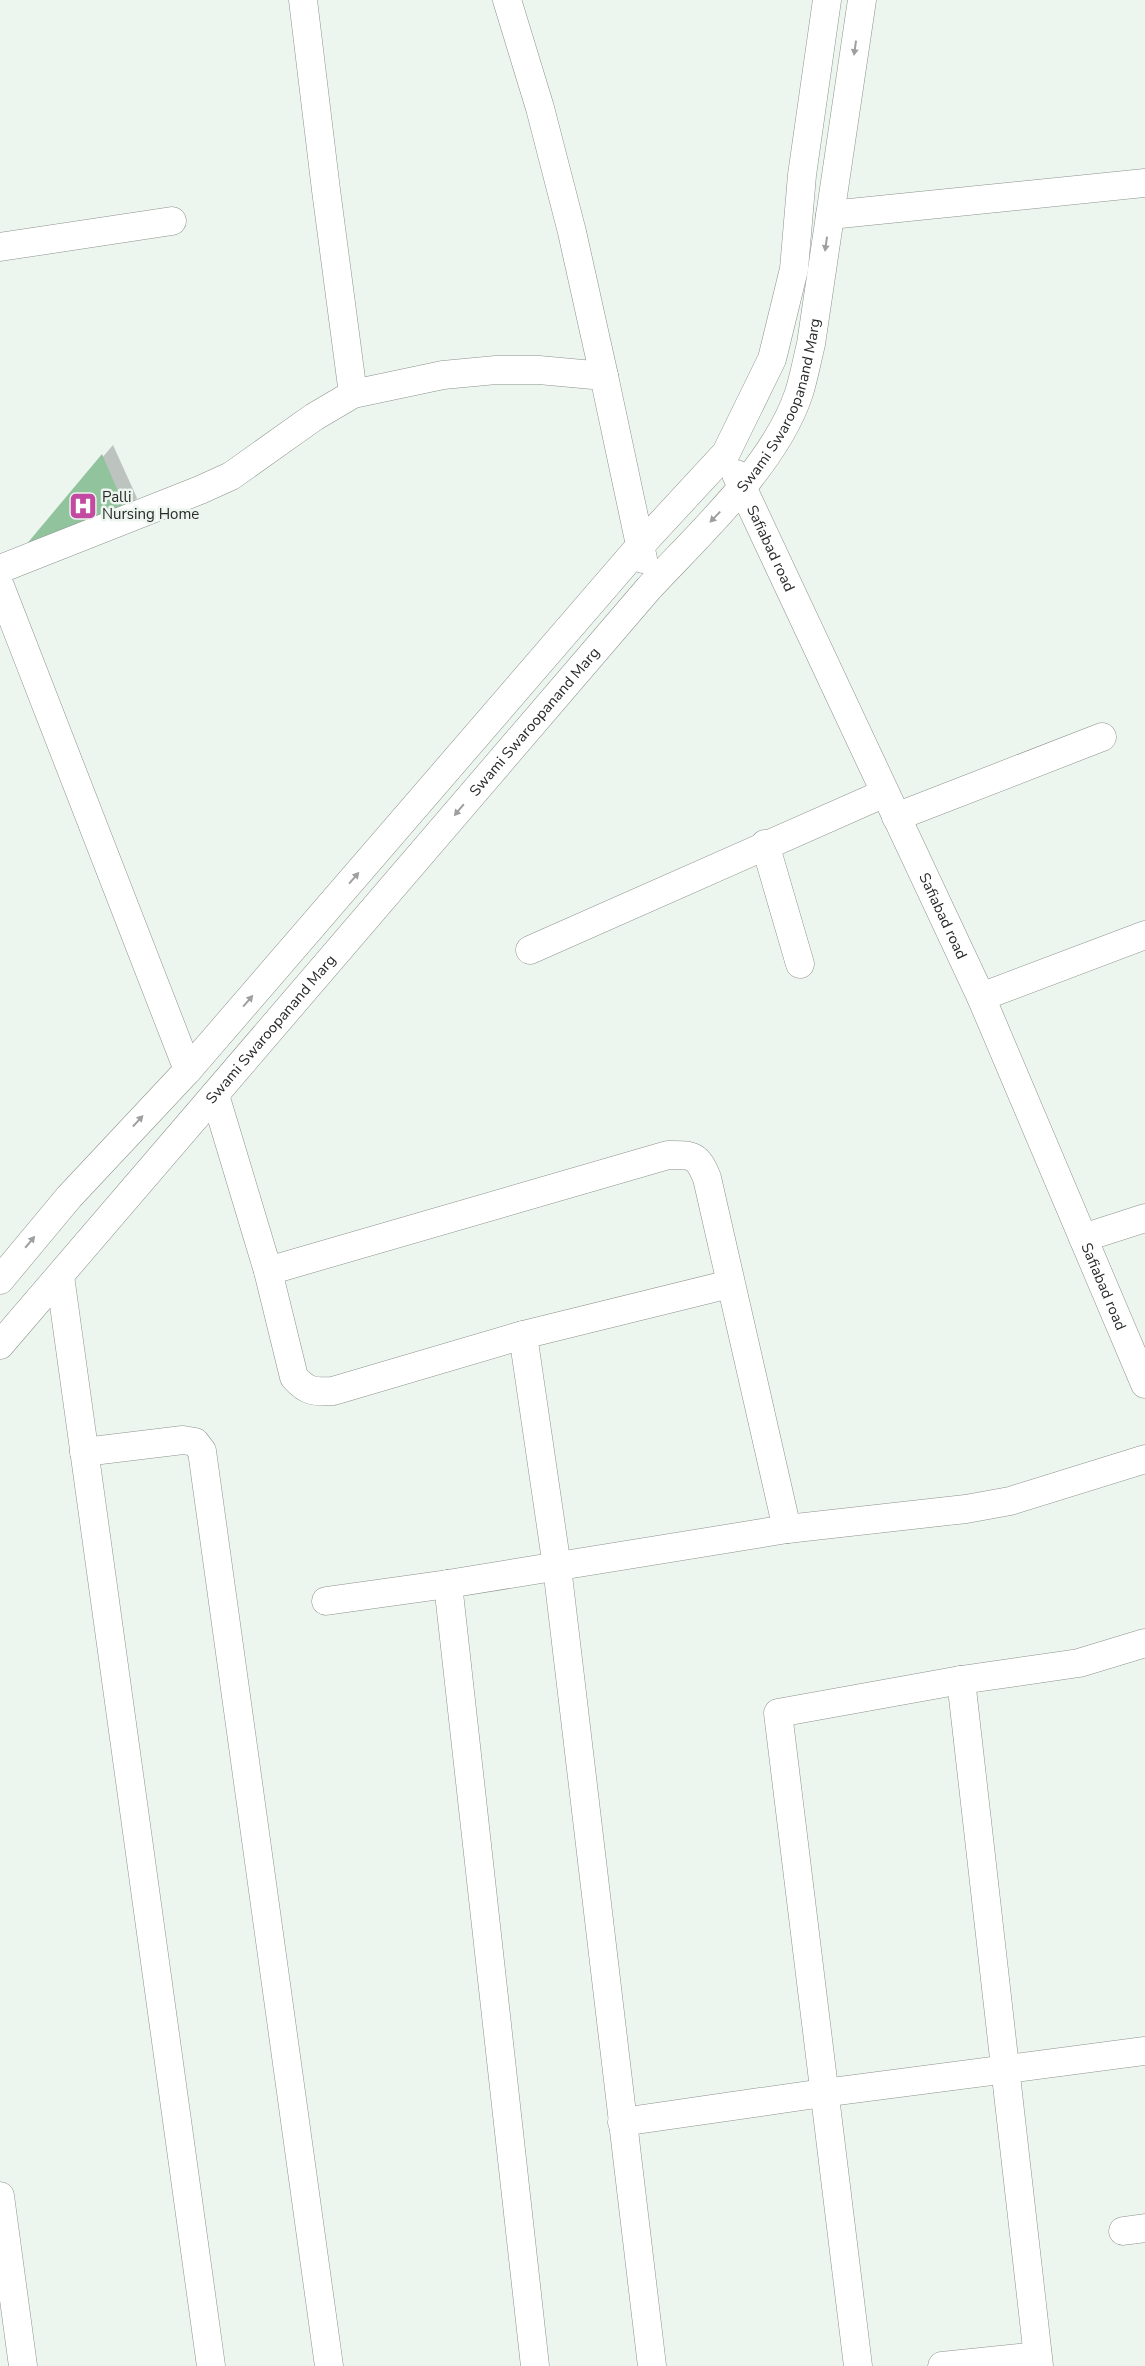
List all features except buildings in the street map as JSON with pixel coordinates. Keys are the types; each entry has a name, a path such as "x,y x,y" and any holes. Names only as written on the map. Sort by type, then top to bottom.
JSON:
{"street":[{"path":"303,0 353,394"},
{"path":"507,0 540,108 570,222 649,588"},
{"name":"Swami Swaroopanand Marg","path":"0,1280 68,1197 188,1070 640,546 726,453 772,359 794,269 802,175 826,0"},
{"name":"Swami Swaroopanand Marg","path":"0,1345 649,588 743,488 780,432 799,394 811,344 862,0"},
{"path":"830,215 1145,183"},
{"path":"0,247 172,221"},
{"path":"0,569 232,476 314,417 353,394 442,375 496,370 539,370 604,376"},
{"name":"Safiabad road","path":"726,453 981,997 1145,1384"},
{"path":"0,586 188,1070"},
{"path":"530,950 765,844 1102,737"},
{"path":"765,844 800,964"},
{"path":"981,997 1145,935"},
{"path":"216,1095 268,1271 294,1377 304,1388 317,1391 333,1391 522,1336 730,1284"},
{"path":"268,1271 668,1155 690,1155 701,1162 707,1178 787,1530"},
{"path":"1083,1238 1145,1218"},
{"path":"60,1276 211,2366"},
{"path":"522,1336 557,1567 652,2366"},
{"path":"84,1452 183,1440 195,1442 202,1451 329,2366"},
{"path":"326,1602 787,1530 946,1512 1010,1501 1145,1459"},
{"path":"448,1584 535,2366"},
{"path":"858,2366 778,1713 962,1680 1078,1663 1145,1643"},
{"path":"942,2366 1038,2361 962,1680"},
{"path":"622,2122 824,2093 1145,2051"},
{"path":"0,2196 23,2366"}],"place":[{"name":"Palli Nursing Home","path":"83,506"}]}
